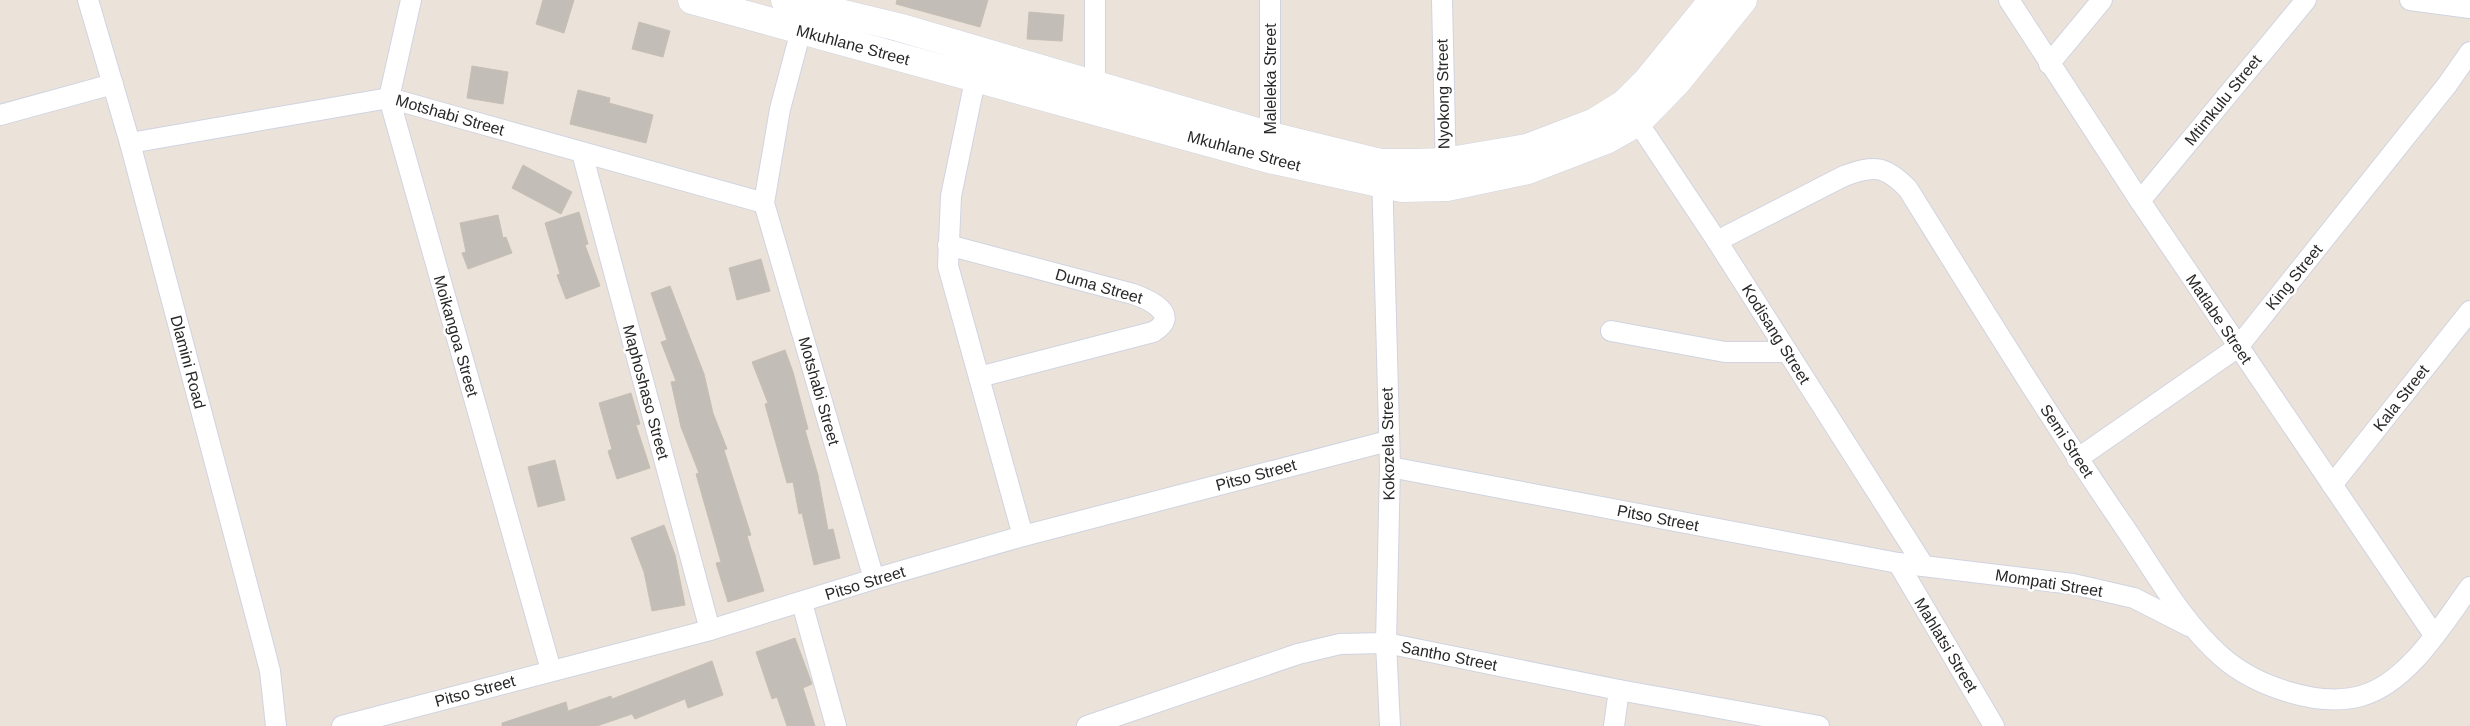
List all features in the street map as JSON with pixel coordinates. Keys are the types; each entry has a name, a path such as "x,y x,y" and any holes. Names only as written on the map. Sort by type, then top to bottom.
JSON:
{"street":[{"name":"Dlamini Road","path":"88,0 130,142 270,670 276,726"},
{"name":"Moikangoa Street","path":"411,0 389,98 551,670"},
{"name":"Mkuhlane Street","path":"692,0 798,12 898,27 981,52 1095,98"},
{"path":"1095,0 1095,98"},
{"name":"Maleleka Street","path":"1270,0 1270,147"},
{"name":"Nyokong Street","path":"1442,0 1445,175"},
{"name":"Mkuhlane Street","path":"1631,113 1646,82 1713,0"},
{"name":"Mkuhlane Street","path":"798,12 974,78 1095,98 1270,147 1382,173 1445,175 1527,148 1596,122 1631,113 1677,82 1743,0"},
{"name":"Matlabe Street","path":"2009,0 2140,201 2434,635"},
{"path":"2049,64 2102,0"},
{"name":"Mtimkulu Street","path":"2140,201 2306,0"},
{"path":"2410,0 2470,8"},
{"name":"Motshabi Street","path":"798,12 764,203 874,579"},
{"path":"981,52 974,78 952,196 948,266 1023,536"},
{"name":"King Street","path":"2077,459 2238,347 2447,85 2470,52"},
{"path":"0,115 113,84"},
{"name":"Motshabi Street","path":"130,142 389,98 764,203"},
{"name":"Kodisang Street","path":"1631,113 1717,241 1924,566"},
{"name":"Maphoshaso Street","path":"582,153 710,630"},
{"name":"Semi Street","path":"1717,241 1844,176 1861,170 1877,168 1894,174 1908,189 2077,459 2193,628 2222,657 2248,676 2276,688 2316,698 2340,699 2359,697 2379,689 2421,652 2434,635"},
{"name":"Kokozela Street","path":"1382,173 1390,467 1386,643 1390,726"},
{"name":"Duma Street","path":"948,245 1134,294 1153,302 1163,311 1165,320 1161,327 1153,332 979,377"},
{"name":"Kala Street","path":"2332,485 2470,311"},
{"path":"1611,331 1724,352 1787,352"},
{"name":"Pitso Street","path":"342,726 710,630 802,603 874,579 1023,536 1388,441"},
{"name":"Pitso Street","path":"1390,467 1898,563"},
{"name":"Mompati Street","path":"1898,563 2038,578 2134,598 2193,628"},
{"name":"Mahlatsi Street","path":"1898,563 1994,726"},
{"path":"2434,635 2470,587"},
{"path":"802,603 836,726"},
{"name":"Santho Street","path":"1088,726 1298,654 1340,644 1386,643 1619,690 1819,726"},
{"path":"1614,726 1619,690"}],"building":[{"path":"543,0 574,0 564,33 536,24"},
{"path":"897,0 988,0 980,27 896,4"},
{"path":"1029,12 1064,15 1062,41 1027,39"},
{"path":"639,22 670,31 663,57 632,49"},
{"path":"472,66 508,72 503,104 467,98"},
{"path":"578,90 610,98 609,103 653,115 646,143 570,124"},
{"path":"523,165 572,192 561,214 512,188"},
{"path":"579,212 588,244 585,245 600,286 566,299 557,275 560,274 545,223"},
{"path":"498,215 503,238 506,237 512,253 468,269 462,253 466,252 460,223"},
{"path":"761,259 770,291 737,300 729,268"},
{"path":"670,286 704,374 713,413 727,449 724,450 751,535 747,536 764,591 728,602 716,563 721,562 696,474 699,473 681,427 671,382 676,381 661,342 667,340 651,293"},
{"path":"785,350 793,372 808,429 805,430 818,475 828,530 833,529 840,558 814,565 802,513 799,514 793,482 787,483 765,404 768,403 752,362"},
{"path":"631,393 640,424 636,425 650,468 617,479 608,451 612,449 599,403"},
{"path":"555,460 565,500 538,507 528,467"},
{"path":"664,525 675,555 685,605 652,611 644,572 631,538"},
{"path":"795,638 812,684 803,688 815,726 787,726 777,697 772,699 756,652"},
{"path":"712,661 723,695 688,708 685,699 635,719 632,714 597,726 502,726 502,723 566,702 568,711 611,696 612,699"}]}
